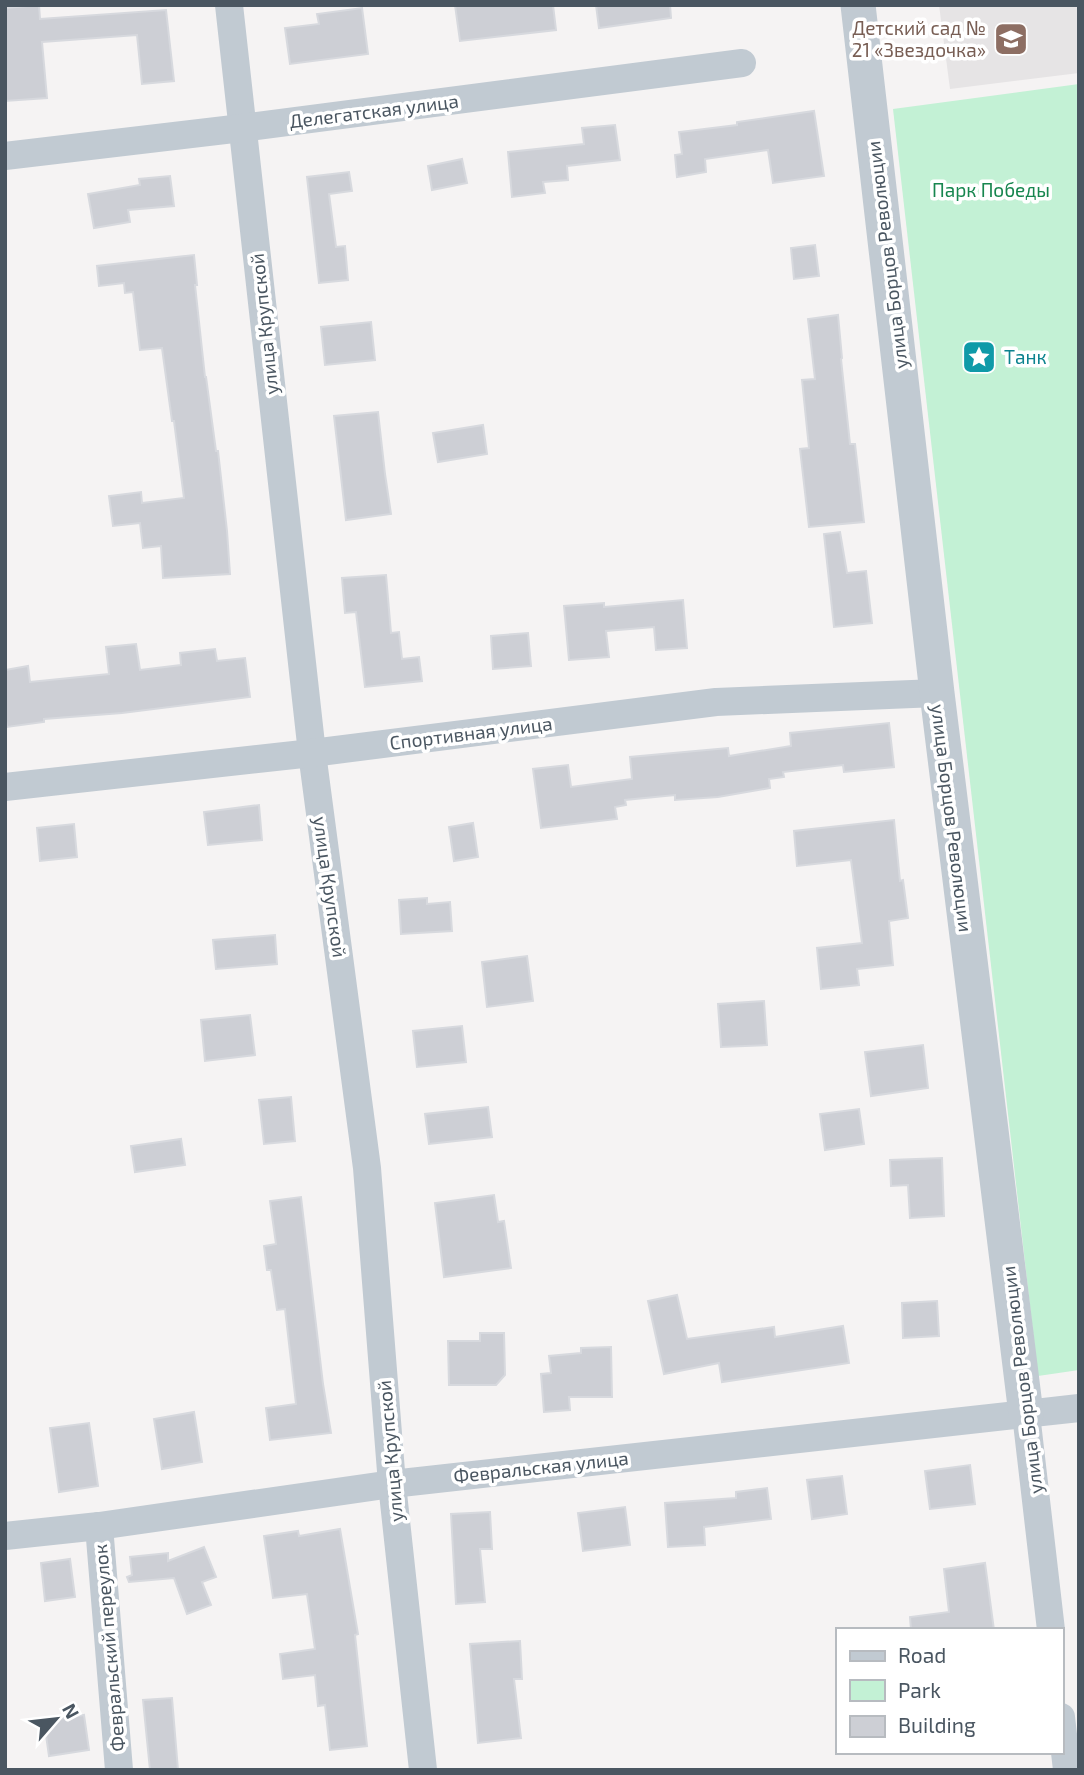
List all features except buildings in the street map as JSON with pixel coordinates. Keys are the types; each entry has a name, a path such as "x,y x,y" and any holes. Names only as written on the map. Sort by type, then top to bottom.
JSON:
{"street":[{"name":"улица Крупской","path":"229,5 312,753 367,1168 392,1484 423,1770"},
{"name":"улица Борцов Революции","path":"858,5 937,693 1051,1628"},
{"name":"Делегатская улица","path":"5,156 742,63"},
{"name":"Спортивная улица","path":"5,787 312,753 716,702 937,693"},
{"name":"Февральская улица","path":"5,1536 392,1484 1079,1408"},
{"name":"Февральский переулок","path":"99,1525 118,1770"},
{"path":"1063,1732 1068,1770"}],"shaded area":[{"name":"Детский сад № 21 «Звездочка»","path":"939,5 1079,5 1079,73 950,89"}],"green space":[{"name":"Парк Победы","path":"1079,84 1079,1370 1038,1376 893,109"}],"place":[{"name":"Детский сад № 21 «Звездочка»","path":"1011,39"},
{"name":"Танк","path":"979,357"}]}
